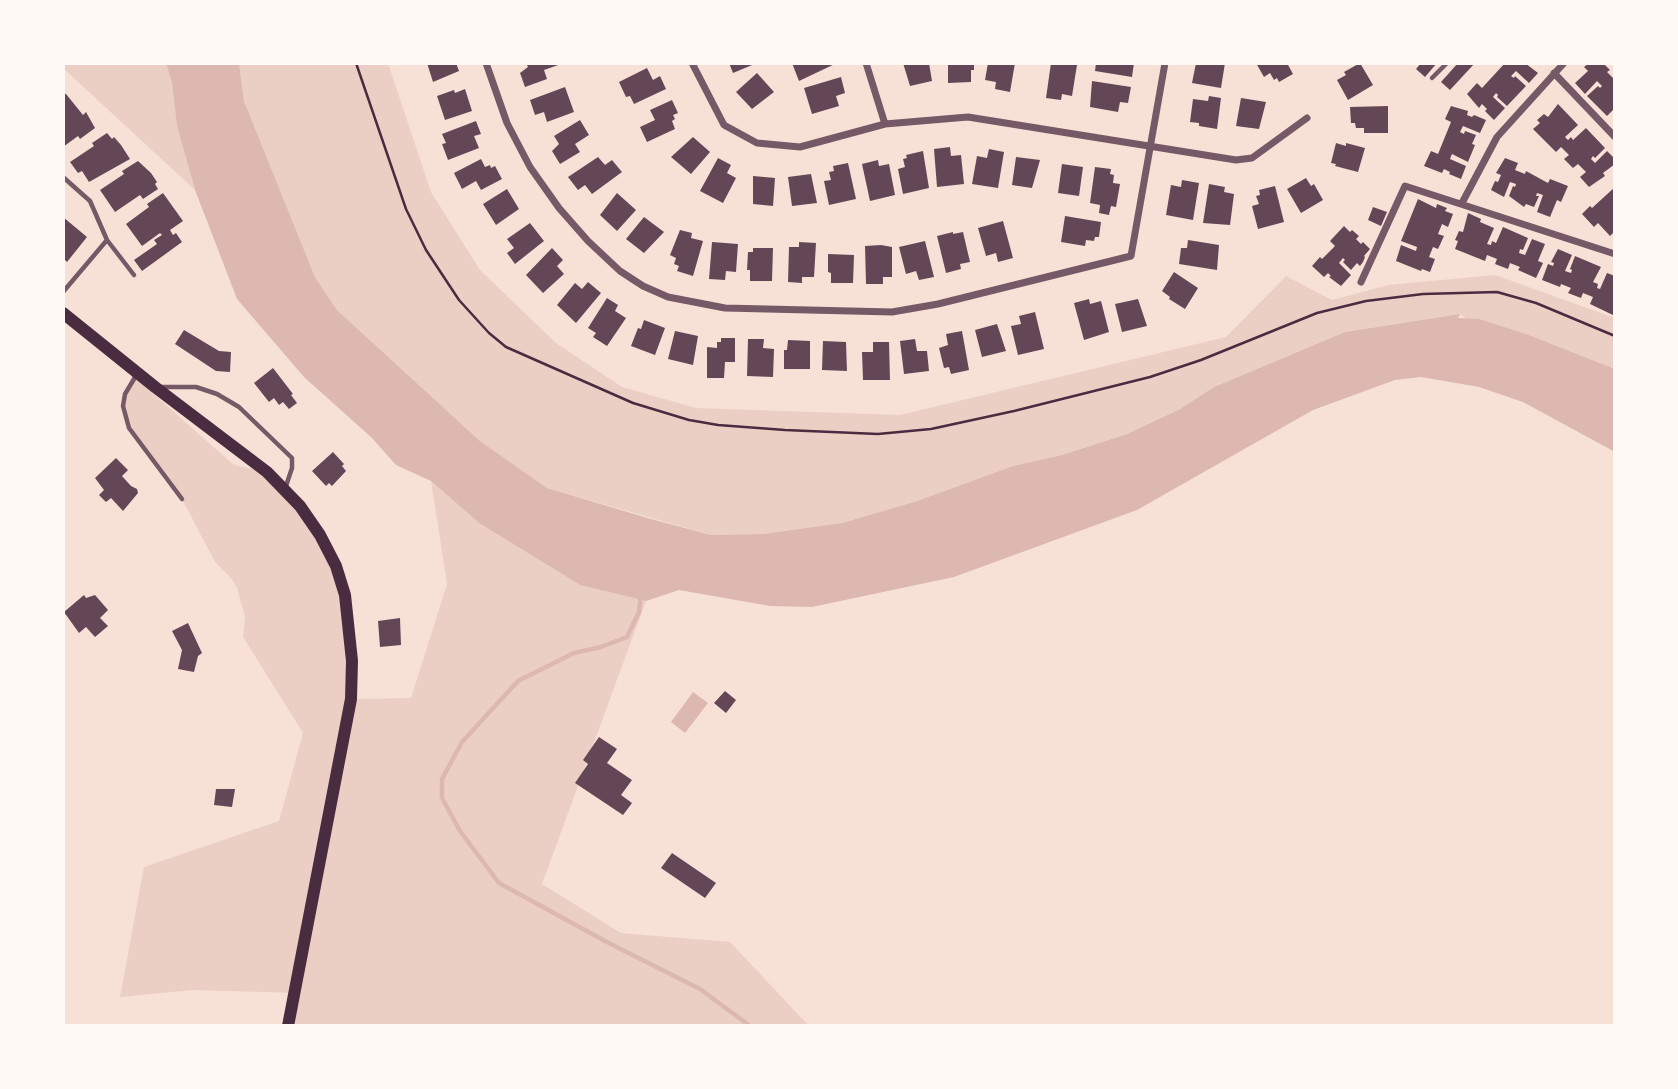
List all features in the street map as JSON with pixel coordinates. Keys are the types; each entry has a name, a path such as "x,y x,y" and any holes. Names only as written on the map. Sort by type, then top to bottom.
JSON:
{"main road":[{"path":"63,313 267,472 300,506 320,535 336,566 345,595 352,661 351,699 288,1026"}],"street":[{"path":"486,63 508,123 530,167 559,208 588,241 620,271 643,286 668,297 725,308 892,312 938,304 1131,256 1165,63"},
{"path":"692,63 724,125 757,144 800,147 885,124 968,117 1236,160 1252,158 1307,118"},
{"path":"866,63 885,124"},
{"path":"1462,203 1497,137 1564,63"},
{"path":"1554,72 1615,137"},
{"path":"1361,282 1405,186 1613,251"}],"lane":[{"path":"1433,78 1447,63"},
{"path":"63,177 90,201 107,240 134,275"},
{"path":"63,292 107,240"},
{"path":"137,373 125,394 123,406 129,428 182,499"},
{"path":"155,387 196,387 217,394 239,407 292,458 285,491"}],"path":[{"path":"356,63 406,209 426,250 459,300 489,333 506,347 633,403 689,420 718,425 838,433 878,434 931,429 1150,377 1202,360 1317,313 1366,301 1423,294 1497,292 1536,303 1615,336"}],"shaded area":[{"path":"63,63 166,63 172,83 177,126 195,190 63,68"},
{"path":"166,63 239,63 244,101 315,277 337,310 480,441 547,488 651,519 711,535 763,534 842,523 917,501 1013,466 1062,455 1127,434 1180,409 1214,387 1345,332 1460,314 1458,318 1479,319 1529,335 1615,369 1615,452 1523,402 1479,387 1421,377 1395,380 1313,410 1137,510 954,577 812,607 770,606 679,590 646,601 580,585 479,523 431,481 396,465 372,438 304,377 237,299 195,190 177,126 172,83"},
{"path":"239,63 388,63 431,192 480,270 556,343 622,387 696,408 900,415 1226,337 1286,276 1332,300 1388,285 1495,275 1615,318 1615,369 1529,335 1494,338 1460,314 1345,332 1214,387 1180,409 1127,434 1062,455 1013,466 917,501 842,523 763,534 711,535 547,488 480,441 337,310 315,277 244,101"},
{"path":"132,375 234,465 267,472 285,491 336,566 351,699 411,698 447,584 431,481 479,523 580,585 646,601 542,884 621,933 730,942 809,1026 291,1026 294,993 193,990 120,997 144,867 279,821 303,733 243,637 245,617 237,588 215,562 182,499 129,428 123,406"},
{"path":"693,692 708,703 685,733 671,722"}],"building":[{"path":"427,63 456,63 459,71 433,82"},
{"path":"526,63 564,63 544,70 547,79 525,87 520,73 528,67"},
{"path":"729,63 757,63 733,73"},
{"path":"792,63 837,63 799,81"},
{"path":"903,63 929,63 932,81 910,86"},
{"path":"948,63 974,63 971,82 948,83"},
{"path":"988,63 1015,63 1010,92 995,89 996,82 985,80"},
{"path":"1051,63 1077,65 1072,96 1062,94 1061,100 1046,98"},
{"path":"1096,63 1134,63 1132,77 1095,71"},
{"path":"1196,63 1225,63 1221,88 1192,83"},
{"path":"1256,63 1287,63 1293,74 1279,82 1277,78 1274,80 1270,73 1264,77"},
{"path":"1360,63 1373,85 1348,100 1337,80 1346,75 1344,72"},
{"path":"1421,63 1437,63 1425,77 1416,69"},
{"path":"1458,63 1475,63 1450,90 1441,82"},
{"path":"1505,63 1525,63 1538,73 1529,83 1516,71 1511,76 1515,76 1526,86 1507,106 1496,93 1493,97 1505,108 1494,120 1482,104 1479,108 1467,94 1477,83 1482,88"},
{"path":"1589,63 1603,63 1615,80 1615,108 1607,116 1587,96 1598,86 1602,86 1597,81 1585,94 1575,83 1588,71 1584,67"},
{"path":"647,68 653,80 660,76 666,89 634,104 630,96 626,97 619,82"},
{"path":"757,73 774,92 752,109 736,92"},
{"path":"841,77 845,93 836,96 839,106 812,114 804,88"},
{"path":"1092,81 1131,87 1128,103 1120,102 1118,112 1090,107"},
{"path":"565,87 574,112 547,122 544,112 535,115 530,100"},
{"path":"465,89 472,111 445,120 437,96"},
{"path":"63,93 83,115 86,112 95,128 63,147"},
{"path":"1209,96 1221,98 1217,129 1190,122 1193,99 1208,101"},
{"path":"1241,98 1266,102 1259,129 1236,126"},
{"path":"672,100 678,113 673,115 675,129 647,142 640,127 655,120 650,110"},
{"path":"1558,104 1578,125 1565,137 1568,140 1571,137 1573,140 1586,128 1605,148 1591,159 1595,163 1607,151 1615,159 1615,164 1603,173 1605,176 1589,187 1580,177 1586,172 1578,164 1573,168 1564,159 1569,155 1561,147 1556,152 1533,129 1540,123 1537,120 1544,114 1548,117"},
{"path":"1388,106 1388,133 1364,133 1364,128 1356,128 1355,123 1351,123 1350,107"},
{"path":"1451,106 1468,111 1467,115 1472,117 1474,115 1486,120 1480,133 1463,126 1460,132 1476,135 1468,162 1452,154 1450,159 1466,166 1461,179 1444,169 1442,173 1424,166 1431,151 1438,154 1451,122 1445,119"},
{"path":"580,120 589,135 575,144 580,152 560,164 552,151 559,144 554,136"},
{"path":"476,121 481,134 474,136 479,148 448,160 442,144 446,143 442,134"},
{"path":"107,133 112,139 114,137 130,159 89,182 82,171 78,173 70,162 94,146 92,143"},
{"path":"693,137 710,152 691,174 671,157"},
{"path":"1336,143 1365,148 1358,172 1331,163"},
{"path":"950,147 951,156 961,155 964,184 937,187 934,149"},
{"path":"989,149 1004,152 998,188 972,184 977,156 987,158"},
{"path":"923,151 929,188 903,194 898,169 905,167 903,159 907,158 906,155"},
{"path":"598,157 605,165 612,160 622,172 592,194 585,185 578,190 568,177"},
{"path":"1016,157 1040,160 1032,188 1012,185"},
{"path":"718,158 731,165 727,173 736,178 723,203 700,191"},
{"path":"1505,158 1518,163 1515,170 1525,174 1526,171 1548,183 1550,179 1568,186 1561,202 1557,200 1550,217 1537,212 1543,195 1537,193 1536,196 1539,196 1534,207 1526,204 1524,207 1509,196 1516,184 1510,182 1504,197 1491,190 1495,181 1498,182 1501,175 1496,173"},
{"path":"481,159 485,167 495,166 502,179 481,190 476,181 462,189 454,173"},
{"path":"878,160 879,166 889,164 895,195 870,201 862,164"},
{"path":"138,161 151,173 158,189 143,199 140,195 115,212 100,190"},
{"path":"848,163 856,199 829,205 824,181 831,180 829,172 834,171 833,166"},
{"path":"1062,164 1083,167 1079,196 1058,193"},
{"path":"1095,167 1111,169 1110,174 1114,175 1113,183 1120,184 1116,207 1111,206 1109,215 1099,213 1100,205 1090,203"},
{"path":"811,174 817,203 792,206 788,177"},
{"path":"753,176 775,178 773,206 753,204"},
{"path":"1306,178 1311,186 1314,184 1323,200 1301,213 1287,189"},
{"path":"1182,180 1199,183 1193,220 1166,215 1171,185 1181,187"},
{"path":"1209,184 1225,187 1224,192 1234,194 1230,225 1203,223"},
{"path":"1275,186 1284,222 1258,229 1252,206 1259,204 1256,196 1260,195 1259,190"},
{"path":"1615,187 1615,231 1610,236 1598,223 1594,227 1582,214"},
{"path":"507,189 519,209 496,225 483,204"},
{"path":"163,193 183,221 170,230 173,235 176,233 182,242 142,271 134,260 157,244 154,240 162,235 160,233 142,246 126,224"},
{"path":"617,193 636,210 617,231 600,215"},
{"path":"1418,199 1436,208 1437,204 1447,208 1445,211 1453,214 1448,227 1442,224 1438,234 1444,236 1438,249 1433,247 1429,257 1435,259 1430,272 1396,261 1401,245 1416,251 1417,247 1401,241"},
{"path":"1373,207 1387,212 1381,226 1368,220"},
{"path":"1468,213 1494,228 1487,244 1491,245 1492,241 1496,243 1503,227 1528,238 1519,253 1525,255 1532,239 1545,244 1538,261 1543,263 1536,278 1510,263 1508,269 1495,264 1497,259 1487,255 1485,261 1455,249 1458,241 1455,240 1459,231 1463,232"},
{"path":"1065,216 1101,222 1099,237 1095,237 1094,241 1086,240 1085,246 1061,242"},
{"path":"63,217 87,237 67,262 63,258"},
{"path":"644,217 664,232 644,253 626,239"},
{"path":"1003,221 1013,258 998,262 996,253 986,256 978,228"},
{"path":"530,223 544,241 515,264 507,253 514,248 507,239"},
{"path":"1344,226 1359,236 1356,239 1370,249 1360,266 1357,263 1351,270 1343,262 1343,258 1339,263 1351,275 1341,286 1329,277 1331,276 1328,273 1324,277 1312,266 1335,246 1330,241"},
{"path":"680,230 692,233 691,238 703,241 693,276 677,271 679,266 674,264 676,258 670,255"},
{"path":"963,232 970,262 960,264 961,269 946,273 937,236"},
{"path":"1188,240 1219,245 1217,270 1179,264 1181,248 1187,248"},
{"path":"925,241 934,277 919,280 916,271 906,274 899,247"},
{"path":"712,242 738,244 736,272 726,271 725,280 709,279"},
{"path":"799,242 816,243 814,277 802,277 802,283 788,282 789,247 799,247"},
{"path":"865,246 892,247 892,277 883,277 883,284 866,284"},
{"path":"552,248 563,260 557,266 564,274 543,293 526,275"},
{"path":"753,248 773,248 772,281 750,281 750,270 747,270 748,252 753,252"},
{"path":"1558,249 1572,255 1565,271 1571,273 1575,256 1601,267 1593,282 1598,284 1597,288 1600,289 1607,273 1615,276 1615,316 1590,304 1593,297 1583,293 1581,298 1568,293 1571,288 1542,280 1548,264 1553,266 1554,263 1551,262"},
{"path":"828,254 854,255 853,283 831,283"},
{"path":"1174,272 1198,288 1185,309 1162,291"},
{"path":"588,282 601,293 576,323 557,305 575,283 582,289"},
{"path":"607,298 618,305 615,311 626,318 607,346 593,337 596,333 588,328"},
{"path":"1089,299 1090,304 1101,301 1109,332 1084,340 1074,303"},
{"path":"1138,299 1147,326 1122,332 1115,304"},
{"path":"1035,312 1044,349 1018,355 1011,326 1021,324 1019,316"},
{"path":"644,320 665,328 655,355 631,346"},
{"path":"997,324 1006,351 982,357 975,330"},
{"path":"184,330 219,351 231,352 230,372 216,371 175,344"},
{"path":"675,331 698,336 693,365 668,359"},
{"path":"962,331 969,370 951,374 949,367 944,368 939,348 948,345 946,334"},
{"path":"721,338 735,338 735,362 725,362 724,378 707,378 707,347 717,348 717,342 721,342"},
{"path":"748,339 764,339 763,348 774,349 773,377 747,376"},
{"path":"915,339 917,351 927,351 929,371 904,374 900,341"},
{"path":"788,340 810,341 810,369 784,369 784,350 787,350"},
{"path":"823,341 846,342 847,371 822,370"},
{"path":"873,342 889,342 890,380 863,380 862,352 873,352"},
{"path":"273,368 297,403 289,409 283,402 279,405 274,398 269,402 254,383"},
{"path":"333,452 344,464 342,466 346,471 332,486 329,483 326,486 312,471"},
{"path":"116,458 128,470 122,476 138,493 123,511 111,498 106,502 99,495 104,490 95,478"},
{"path":"84,595 86,598 95,595 108,610 100,618 108,626 95,637 86,627 79,633 64,612"},
{"path":"400,618 401,645 380,647 378,621"},
{"path":"188,623 202,653 198,656 194,672 178,669 182,650 172,631"},
{"path":"725,691 736,700 726,713 714,703"},
{"path":"599,737 617,749 607,763 632,780 621,795 632,803 623,815 575,783 588,764 583,760"},
{"path":"216,789 235,789 232,807 214,805"},
{"path":"672,853 716,883 705,898 661,868"}],"waterway":[{"path":"641,594 639,612 627,637 574,653 518,681 462,742 442,779 442,798 460,831 499,883 700,989 750,1026"}]}
